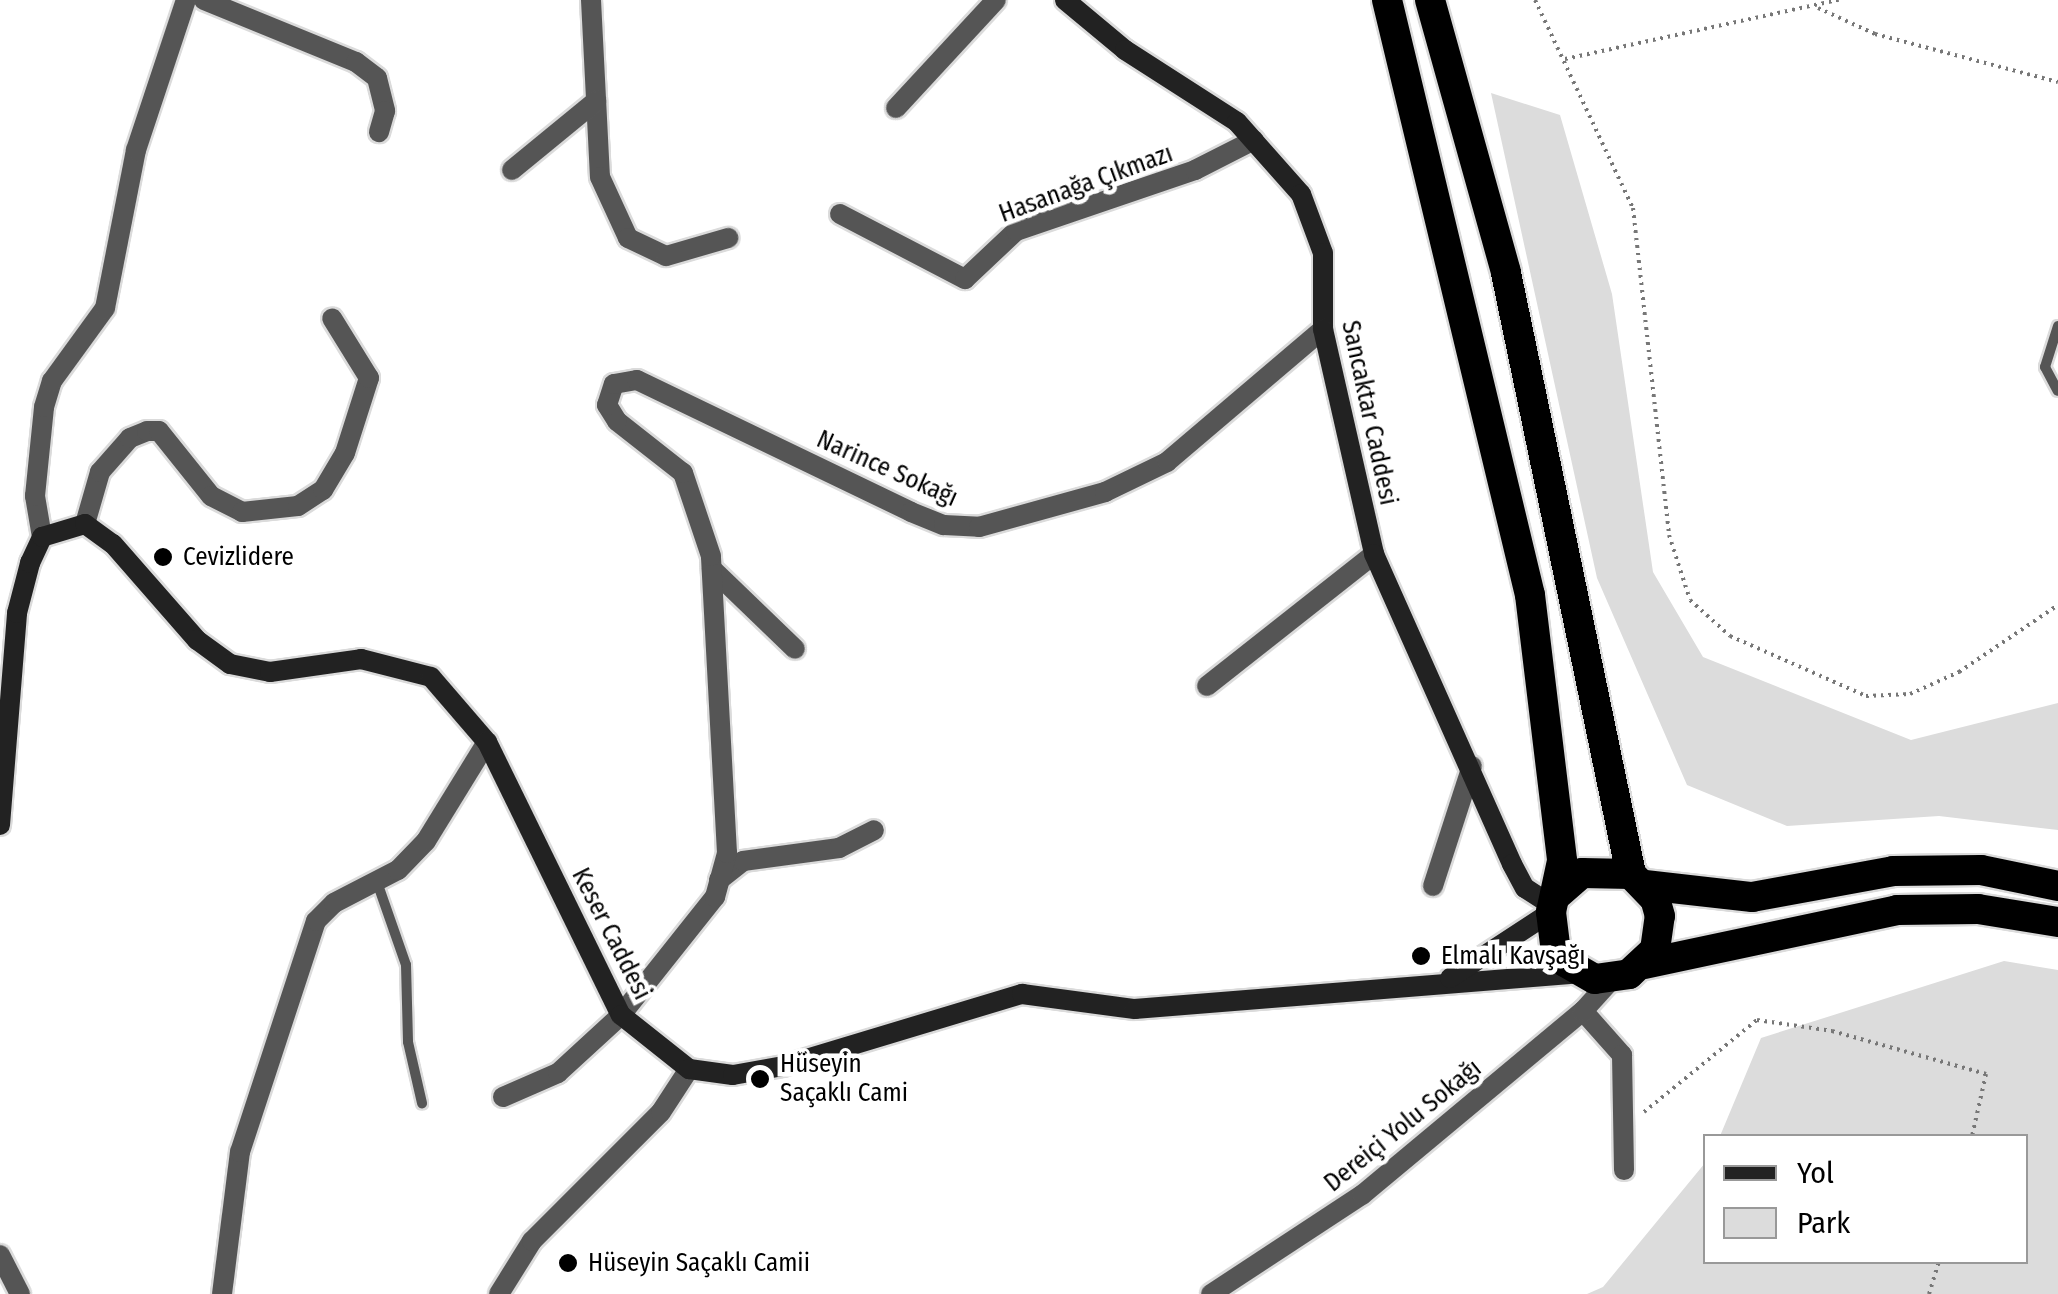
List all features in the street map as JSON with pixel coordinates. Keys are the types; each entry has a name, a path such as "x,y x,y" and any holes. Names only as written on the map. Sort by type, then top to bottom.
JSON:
{"highway":[{"path":"1387,0 1530,595 1562,861 1554,904 1554,948 1580,974 1612,979 1644,964 1897,910 1978,909 2058,922"},
{"path":"1430,0 1506,273 1638,880 1655,899 1660,933 1644,964"},
{"path":"1554,904 1582,873 1752,897 1894,870 1982,870 2058,886"}],"street":[{"path":"0,825 16,613 42,537 35,496 44,406 52,381 105,308 136,150 185,0 356,62 377,78 385,111 379,132"},
{"path":"591,0 600,178 628,238 666,256 728,238"},
{"path":"896,108 996,0"},
{"name":"Sancaktar Caddesi","path":"1064,0 1254,140 1301,194 1323,253 1324,329 1374,554 1525,888 1554,904"},
{"path":"512,170 596,101"},
{"name":"Hasanağa Çıkmazı","path":"840,214 965,279 1016,231 1196,170 1254,140"},
{"path":"42,537 85,524 100,472 130,438 147,431 159,432 212,496 242,512 298,506 323,490 346,453 369,378 332,318"},
{"name":"Narince Sokağı","path":"502,1096 558,1073 621,1014 714,897 727,853 712,569 682,473 617,422 607,405 614,384 637,380 912,512 944,525 979,528 1106,492 1168,462 1324,329"},
{"name":"Keser Caddesi","path":"85,524 113,544 197,640 230,664 270,672 361,658 431,676 486,742 621,1014 689,1069"},
{"path":"1207,686 1374,554"},
{"name":"Narince Sokağı","path":"712,569 795,649"},
{"path":"222,1294 240,1152 297,964 324,910 377,882 426,842 486,742"},
{"path":"1433,886 1472,766"},
{"path":"719,880 743,861 839,848 874,830"},
{"path":"1448,979 1554,904"},
{"path":"499,1294 532,1242 661,1112 689,1069 734,1075 784,1066 1022,994 1135,1009 1448,979 1580,974"},
{"name":"Dereiçi Yolu Sokağı","path":"1211,1294 1362,1195 1583,1010 1612,979"},
{"path":"1583,1010 1622,1055 1624,1170"},
{"path":"0,1255 20,1294"}],"lane":[{"path":"2058,326 2045,367 2058,392"},
{"path":"377,882 406,965 408,1042 422,1103"}],"path":[{"path":"1535,0 1633,208 1669,535 1690,600 1730,636 1866,696 1910,694 1960,672 2058,605"},
{"path":"1565,59 1818,8 1839,0"},
{"path":"1818,8 1892,39 2058,82"},
{"path":"1623,1133 1686,1073 1757,1020 1832,1032 1986,1074 1972,1134"},
{"path":"1929,1294 1937,1264"}],"green space":[{"path":"1491,93 1560,115 1612,294 1653,572 1703,657 1911,740 2058,703 2058,830 1939,816 1787,826 1687,785 1597,578"},
{"path":"2004,961 2058,970 2058,1294 1587,1294 1603,1287 1703,1165 1703,1264 2028,1264 2028,1134 1721,1134 1761,1038"}],"place":[{"name":"Cevizlidere","path":"163,557"},
{"name":"Elmalı Kavşağı","path":"1421,956"},
{"name":"Hüseyin Saçaklı Cami","path":"760,1079"},
{"name":"Hüseyin Saçaklı Camii","path":"568,1263"}]}
